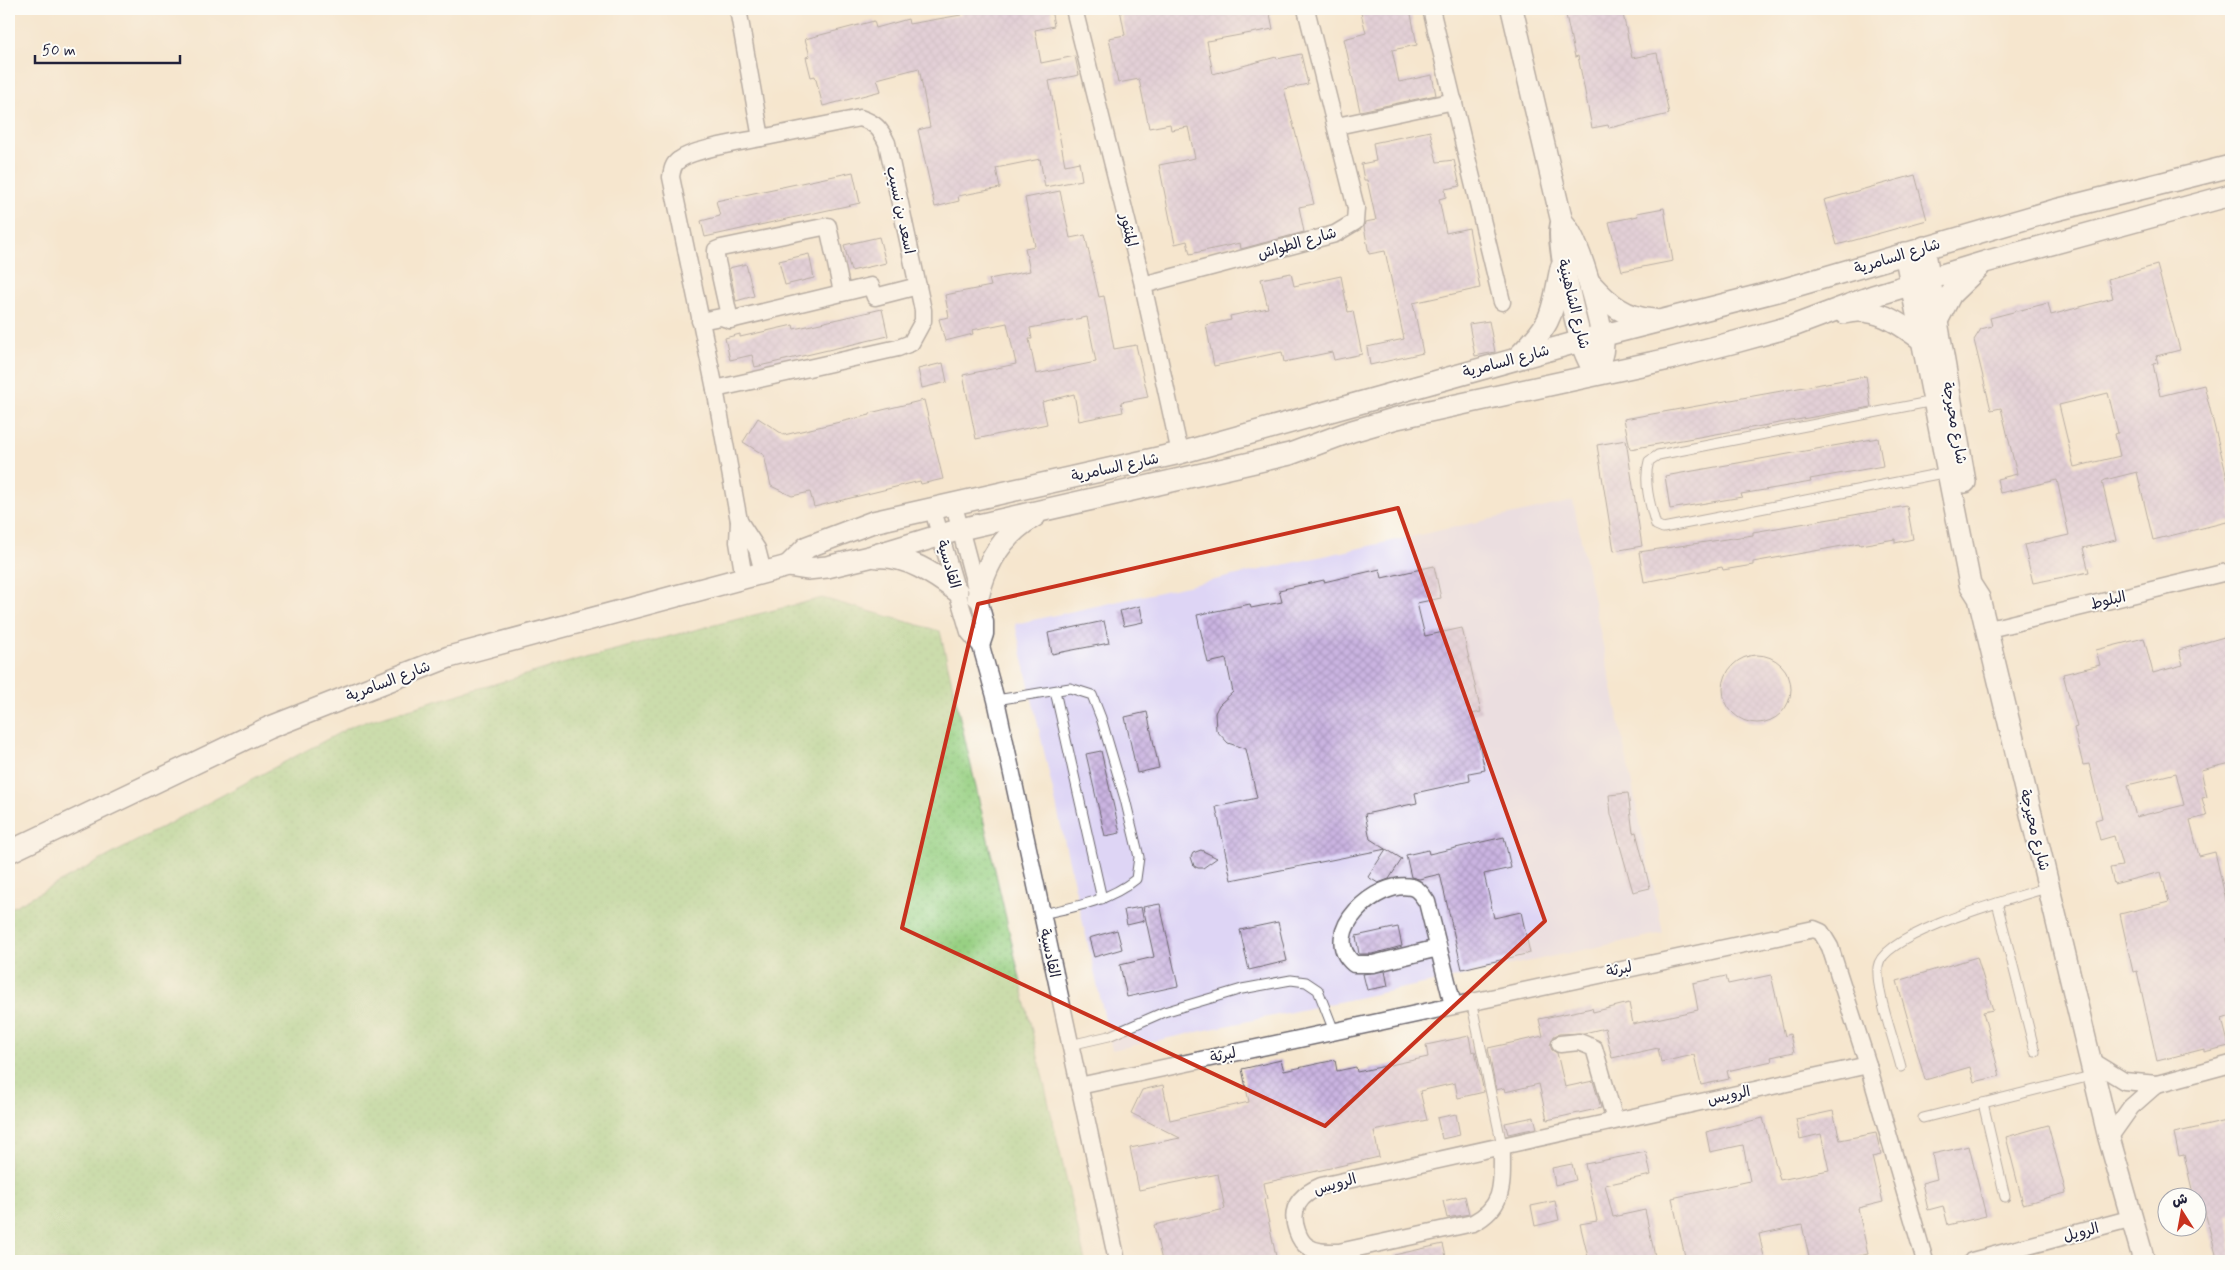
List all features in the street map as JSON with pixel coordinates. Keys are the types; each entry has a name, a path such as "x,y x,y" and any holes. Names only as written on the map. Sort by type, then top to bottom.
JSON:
{"street":[{"path":"738,9 761,138 691,155 679,160 673,167 672,188 715,389 739,521 757,549 753,575"},
{"name":"المنثور","path":"1074,9 1143,285 1180,453"},
{"name":"شارع الطواش","path":"1143,285 1335,234 1348,228 1355,222 1356,208 1337,126 1306,9"},
{"path":"1431,9 1502,302"},
{"name":"شارع الشاهينية","path":"1512,9 1562,222 1570,230 1589,281 1602,335 1602,354 1594,373"},
{"path":"1337,126 1454,101"},
{"name":"اسعد بن نسيب","path":"715,389 911,343 923,322 918,286 887,143 881,128 872,122 860,118 761,138"},
{"name":"شارع السامرية","path":"788,566 799,554 817,543 873,522 953,502 1180,453 1516,358 1602,335 1667,321 1786,289 2052,211 2231,166"},
{"name":"شارع السامرية","path":"9,852 268,728 449,657 788,566 817,569 869,557 961,529 1269,460 1382,422 1594,373 1669,359 1793,326 1873,296 1985,262 2231,195"},
{"name":"شارع الشاهينية","path":"1562,222 1558,231 1563,261 1581,341 1594,373"},
{"path":"730,320 716,256 716,250 722,248 828,226 842,292"},
{"name":"شارع محيرجة","path":"1915,250 1921,281 1922,340 1970,584 1979,598"},
{"path":"1516,358 1548,323 1555,303 1563,261"},
{"path":"1938,322 1951,294 1972,271 1985,262"},
{"path":"1589,281 1611,304 1625,314 1667,321"},
{"name":"شارع محيرجة","path":"1921,281 1938,322 1981,581 1979,598 1985,630 2094,1069 2109,1138 2144,1261"},
{"path":"700,321 721,316 730,320 870,286 875,297 918,286"},
{"path":"1793,326 1851,311 1872,312 1900,324 1922,340"},
{"name":"القادسية","path":"953,502 986,628 981,646"},
{"name":"القادسية","path":"932,507 969,632 981,646 996,700 1117,1261"},
{"path":"978,597 988,566 1005,539 1029,519 1044,511"},
{"path":"869,557 885,556 916,566 957,591"},
{"name":"البلوط","path":"1985,630 2231,571"},
{"path":"1438,948 1373,964 1354,964 1347,958 1341,938 1344,926 1372,897 1396,886 1412,887 1422,894 1427,902 1453,1005"},
{"name":"لبرثة","path":"1079,1086 1814,929 1821,932 1830,947 1868,1065 1925,1261"},
{"path":"1560,1044 1579,1042 1594,1048 1615,1120"},
{"path":"2094,1069 2124,1081 2157,1084 2231,1064"},
{"name":"الرويس","path":"1502,1145 1500,1192 1497,1201 1488,1215 1473,1223 1339,1252 1320,1252 1307,1247 1299,1237 1294,1223 1294,1210 1298,1200 1308,1191 1321,1186 1502,1145 1615,1120 1868,1065"},
{"path":"2109,1138 2132,1107 2157,1084"},
{"name":"الرويل","path":"1972,1261 2133,1218"}],"lane":[{"path":"1934,401 1658,455 1648,461 1646,469 1652,514 1656,525 1663,528 1948,472"},
{"path":"996,700 1070,688 1092,695 1101,718 1125,799 1139,857 1136,879 1123,890 1102,899 1042,914"},
{"path":"1055,691 1102,899"},
{"path":"1901,1067 1880,988 1878,966 1884,953 1909,936 1946,920 2049,887"},
{"path":"1997,904 2035,1052"},
{"path":"1070,1045 1109,1036 1164,1012 1242,989 1291,980 1306,982 1318,990 1334,1031"},
{"path":"1471,1001 1502,1145"},
{"path":"1923,1118 1983,1103 2094,1069"},
{"path":"1983,1103 2005,1198"}],"highlighted area":[{"path":"1398,508 1545,921 1325,1126 902,928 978,604"}],"shaded area":[{"path":"1573,501 1663,933 1112,1050 1015,624"}],"green space":[{"path":"822,598 940,631 1085,1261 9,1261 9,909 354,725 583,658"}],"building":[{"path":"960,9 1051,9 1054,26 1035,30 1041,63 1075,56 1079,75 1049,81 1065,165 1079,162 1082,180 1045,187 1040,159 996,168 1000,188 958,196 959,201 935,207 918,130 930,127 919,68 877,79 881,91 823,106 815,76 811,77 806,57 810,56 805,39 874,21 876,28 908,19 909,24 961,15"},
{"path":"1120,9 1269,9 1273,29 1207,41 1213,74 1276,57 1277,59 1301,54 1308,84 1284,89 1314,204 1299,207 1304,232 1241,249 1240,243 1190,254 1187,241 1175,244 1159,165 1195,158 1188,127 1171,130 1170,124 1149,128 1139,79 1118,83 1109,38 1125,35"},
{"path":"1360,9 1410,9 1417,45 1392,50 1399,82 1432,75 1436,95 1360,111 1344,39 1366,33"},
{"path":"1594,9 1622,9 1632,58 1657,53 1669,114 1609,128 1608,125 1592,128 1578,56 1575,57 1566,15"},
{"path":"1430,131 1437,162 1454,160 1460,186 1445,189 1446,197 1439,199 1446,233 1469,228 1480,288 1413,303 1423,353 1370,365 1367,347 1404,339 1385,251 1369,254 1364,227 1365,222 1376,220 1367,180 1364,180 1361,164 1376,161 1373,143"},
{"path":"853,172 860,203 705,237 701,221 720,216 716,201"},
{"path":"1915,175 1927,220 1837,245 1824,200"},
{"path":"1060,191 1070,238 1085,235 1099,297 1104,296 1114,349 1136,345 1148,397 1121,402 1123,412 1079,421 1074,394 1042,402 1047,424 976,439 963,375 1016,364 1007,323 972,330 973,334 945,341 939,319 949,317 945,295 991,286 989,279 1030,271 1025,248 1035,246 1025,198","holes":["1087,317 1096,362 1036,374 1029,339 1032,339 1030,328"]},
{"path":"1664,208 1673,261 1622,271 1609,222 1638,216 1637,213"},
{"path":"879,237 886,263 851,271 844,245"},
{"path":"809,254 814,278 785,285 779,261"},
{"path":"746,264 754,296 736,301 729,268"},
{"path":"2157,265 2180,350 2156,356 2158,363 2153,364 2160,396 2204,385 2231,493 2231,521 2153,540 2137,472 2105,480 2102,482 2116,540 2083,548 2089,572 2033,583 2024,545 2069,535 2057,480 2000,493 1997,479 2017,474 2001,408 1991,410 1974,340 1981,329 1992,326 1990,318 2048,303 2051,315 2113,298 2108,279","holes":["2108,393 2118,433 2115,434 2120,456 2074,467 2059,405"]},
{"path":"1291,273 1294,286 1341,276 1348,312 1353,311 1362,354 1334,360 1332,352 1284,362 1282,352 1214,366 1206,325 1231,320 1230,316 1268,308 1261,279"},
{"path":"882,309 888,336 755,367 752,355 730,360 725,338 740,334 740,337 793,325 794,329"},
{"path":"1489,321 1495,352 1475,356 1469,324"},
{"path":"943,363 947,382 922,388 918,369"},
{"path":"1866,376 1871,407 1630,449 1624,419"},
{"path":"924,400 943,479 921,484 920,481 814,507 810,492 792,496 771,486 764,455 743,442 758,418 784,435"},
{"path":"1878,438 1883,466 1810,479 1811,482 1741,494 1742,497 1670,509 1665,476"},
{"path":"1626,440 1642,546 1614,551 1597,445"},
{"path":"1907,506 1913,539 1895,543 1895,539 1860,545 1859,543 1753,562 1753,565 1723,570 1722,567 1644,582 1639,552 1753,535 1753,532"},
{"path":"1434,566 1441,598 1417,603 1425,636 1462,628 1481,712 1472,714 1485,770 1469,773 1470,781 1415,793 1417,803 1365,814 1370,839 1386,849 1231,880 1216,807 1257,798 1246,749 1228,743 1216,730 1215,713 1219,705 1233,692 1226,659 1208,663 1197,615 1250,604 1251,608 1282,602 1279,590 1324,580 1324,582 1380,569 1382,578"},
{"path":"1140,606 1143,622 1124,626 1120,611"},
{"path":"1104,621 1109,643 1052,654 1048,633"},
{"path":"2231,635 2231,726 2227,727 2231,744 2231,763 2201,770 2207,797 2202,798 2207,816 2190,820 2199,856 2215,852 2231,922 2231,937 2227,938 2231,956 2231,1016 2222,1019 2229,1046 2204,1052 2204,1049 2157,1061 2137,971 2133,972 2120,914 2169,902 2161,872 2114,884 2110,868 2122,866 2114,836 2100,840 2095,820 2102,818 2089,764 2083,765 2074,728 2077,727 2063,674 2100,665 2096,650 2144,638 2153,673 2183,665 2179,650","holes":["2176,773 2184,805 2136,817 2128,785"]},
{"path":"1757,655 1770,658 1781,665 1788,676 1791,689 1788,702 1781,713 1770,720 1757,723 1744,720 1733,713 1726,702 1723,689 1726,676 1733,665 1744,658"},
{"path":"1147,712 1159,768 1137,773 1125,717"},
{"path":"1101,751 1120,833 1105,836 1086,754"},
{"path":"1628,793 1633,833 1636,832 1650,888 1633,892 1611,814 1609,795"},
{"path":"1504,837 1511,868 1484,874 1494,918 1521,912 1530,953 1462,969 1440,874 1419,879 1411,877 1406,855 1428,850 1429,854"},
{"path":"1386,849 1402,859 1389,879 1378,883 1368,877"},
{"path":"1201,850 1217,858 1203,868 1198,868 1194,866 1191,857 1193,853"},
{"path":"1160,904 1178,986 1127,997 1120,965 1154,957 1143,907"},
{"path":"1141,907 1144,921 1127,925 1124,910"},
{"path":"1278,922 1287,961 1249,970 1240,930"},
{"path":"1398,927 1402,946 1372,954 1359,954 1356,936"},
{"path":"1117,930 1122,949 1094,957 1089,938"},
{"path":"1977,957 1993,1010 1983,1012 2000,1076 1974,1082 1970,1067 1925,1080 1897,981"},
{"path":"1385,971 1388,986 1367,990 1363,974"},
{"path":"1771,975 1785,1036 1790,1034 1794,1052 1771,1057 1772,1061 1727,1071 1729,1079 1701,1085 1694,1055 1661,1062 1658,1048 1612,1058 1605,1028 1584,1033 1559,1034 1554,1036 1550,1045 1552,1050 1557,1053 1565,1087 1593,1081 1601,1108 1547,1120 1539,1084 1505,1092 1504,1088 1496,1090 1488,1048 1543,1036 1539,1019 1592,1008 1593,1012 1629,1003 1633,1024 1698,1010 1693,983 1726,976 1728,984"},
{"path":"1469,1036 1472,1052 1475,1051 1484,1092 1458,1098 1455,1083 1420,1091 1427,1120 1374,1131 1379,1157 1264,1183 1267,1199 1264,1200 1277,1261 1162,1261 1154,1225 1225,1209 1218,1174 1139,1190 1130,1148 1180,1138 1131,1113 1142,1090 1163,1085 1170,1120 1249,1102 1242,1069 1281,1060 1284,1071 1335,1060 1337,1071 1356,1067 1357,1072 1428,1057 1426,1045"},
{"path":"1833,1111 1840,1140 1876,1133 1881,1155 1872,1157 1883,1202 1858,1208 1868,1254 1838,1261 1810,1261 1802,1225 1759,1234 1765,1261 1686,1261 1672,1198 1750,1181 1743,1145 1710,1152 1706,1132 1763,1118 1780,1180 1829,1170 1821,1134 1800,1139 1796,1119"},
{"path":"1456,1114 1460,1135 1442,1139 1437,1118"},
{"path":"1534,1117 1537,1128 1508,1134 1505,1123"},
{"path":"2231,1120 2231,1216 2227,1216 2231,1234 2231,1261 2218,1261 2208,1224 2208,1188 2192,1188 2184,1155 2179,1156 2174,1133"},
{"path":"2048,1125 2066,1193 2023,1204 2006,1137"},
{"path":"1969,1146 1986,1216 1948,1225 1943,1206 1928,1210 1922,1183 1937,1179 1932,1154"},
{"path":"1646,1152 1651,1175 1605,1185 1613,1217 1645,1210 1656,1261 1589,1261 1580,1224 1597,1221 1585,1164"},
{"path":"1572,1164 1576,1180 1555,1185 1552,1168"},
{"path":"1465,1196 1469,1214 1447,1218 1443,1201"},
{"path":"1555,1201 1559,1220 1535,1226 1531,1206"},
{"path":"1443,1244 1447,1261 1395,1261 1394,1255"}]}
